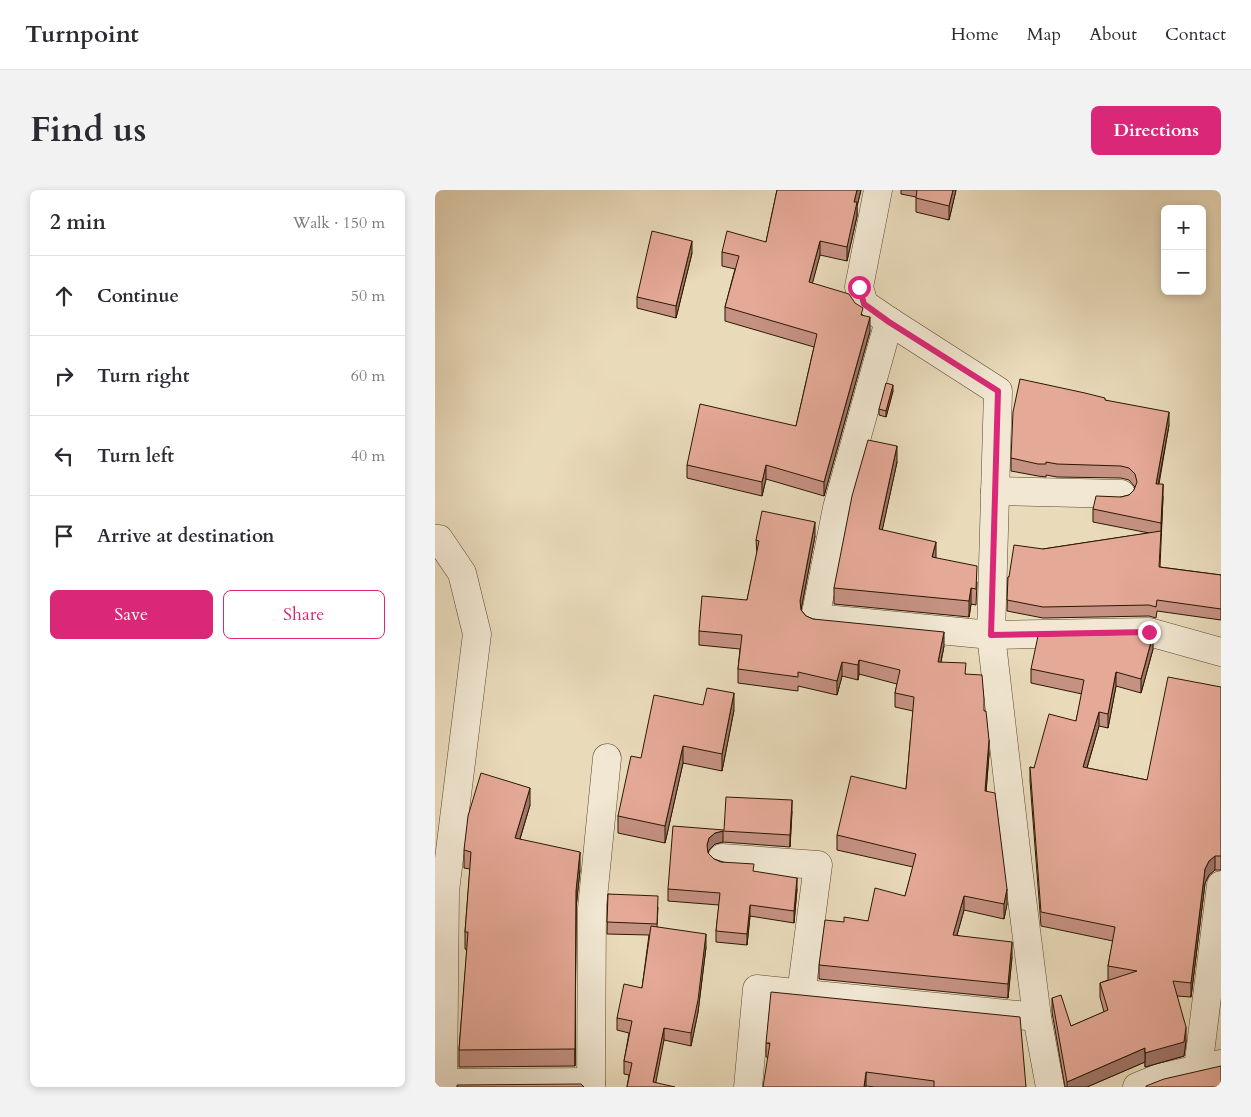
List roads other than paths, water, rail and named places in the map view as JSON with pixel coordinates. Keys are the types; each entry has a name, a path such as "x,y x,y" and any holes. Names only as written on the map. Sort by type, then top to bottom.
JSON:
{"street":[{"path":"878,190 859,287 864,304 998,391 991,635 1037,1017 1050,1087"},
{"path":"889,322 837,508 815,618 991,635 1149,632 1221,652"},
{"path":"995,491 1121,494"},
{"path":"435,539 439,540 462,573 477,634 445,891 440,1084 591,1085 592,908 607,758"},
{"path":"722,858 818,866 801,994"},
{"path":"1137,1087 1159,1078 1210,1066 1221,888"},
{"path":"748,1087 757,989 1037,1017"}]}
